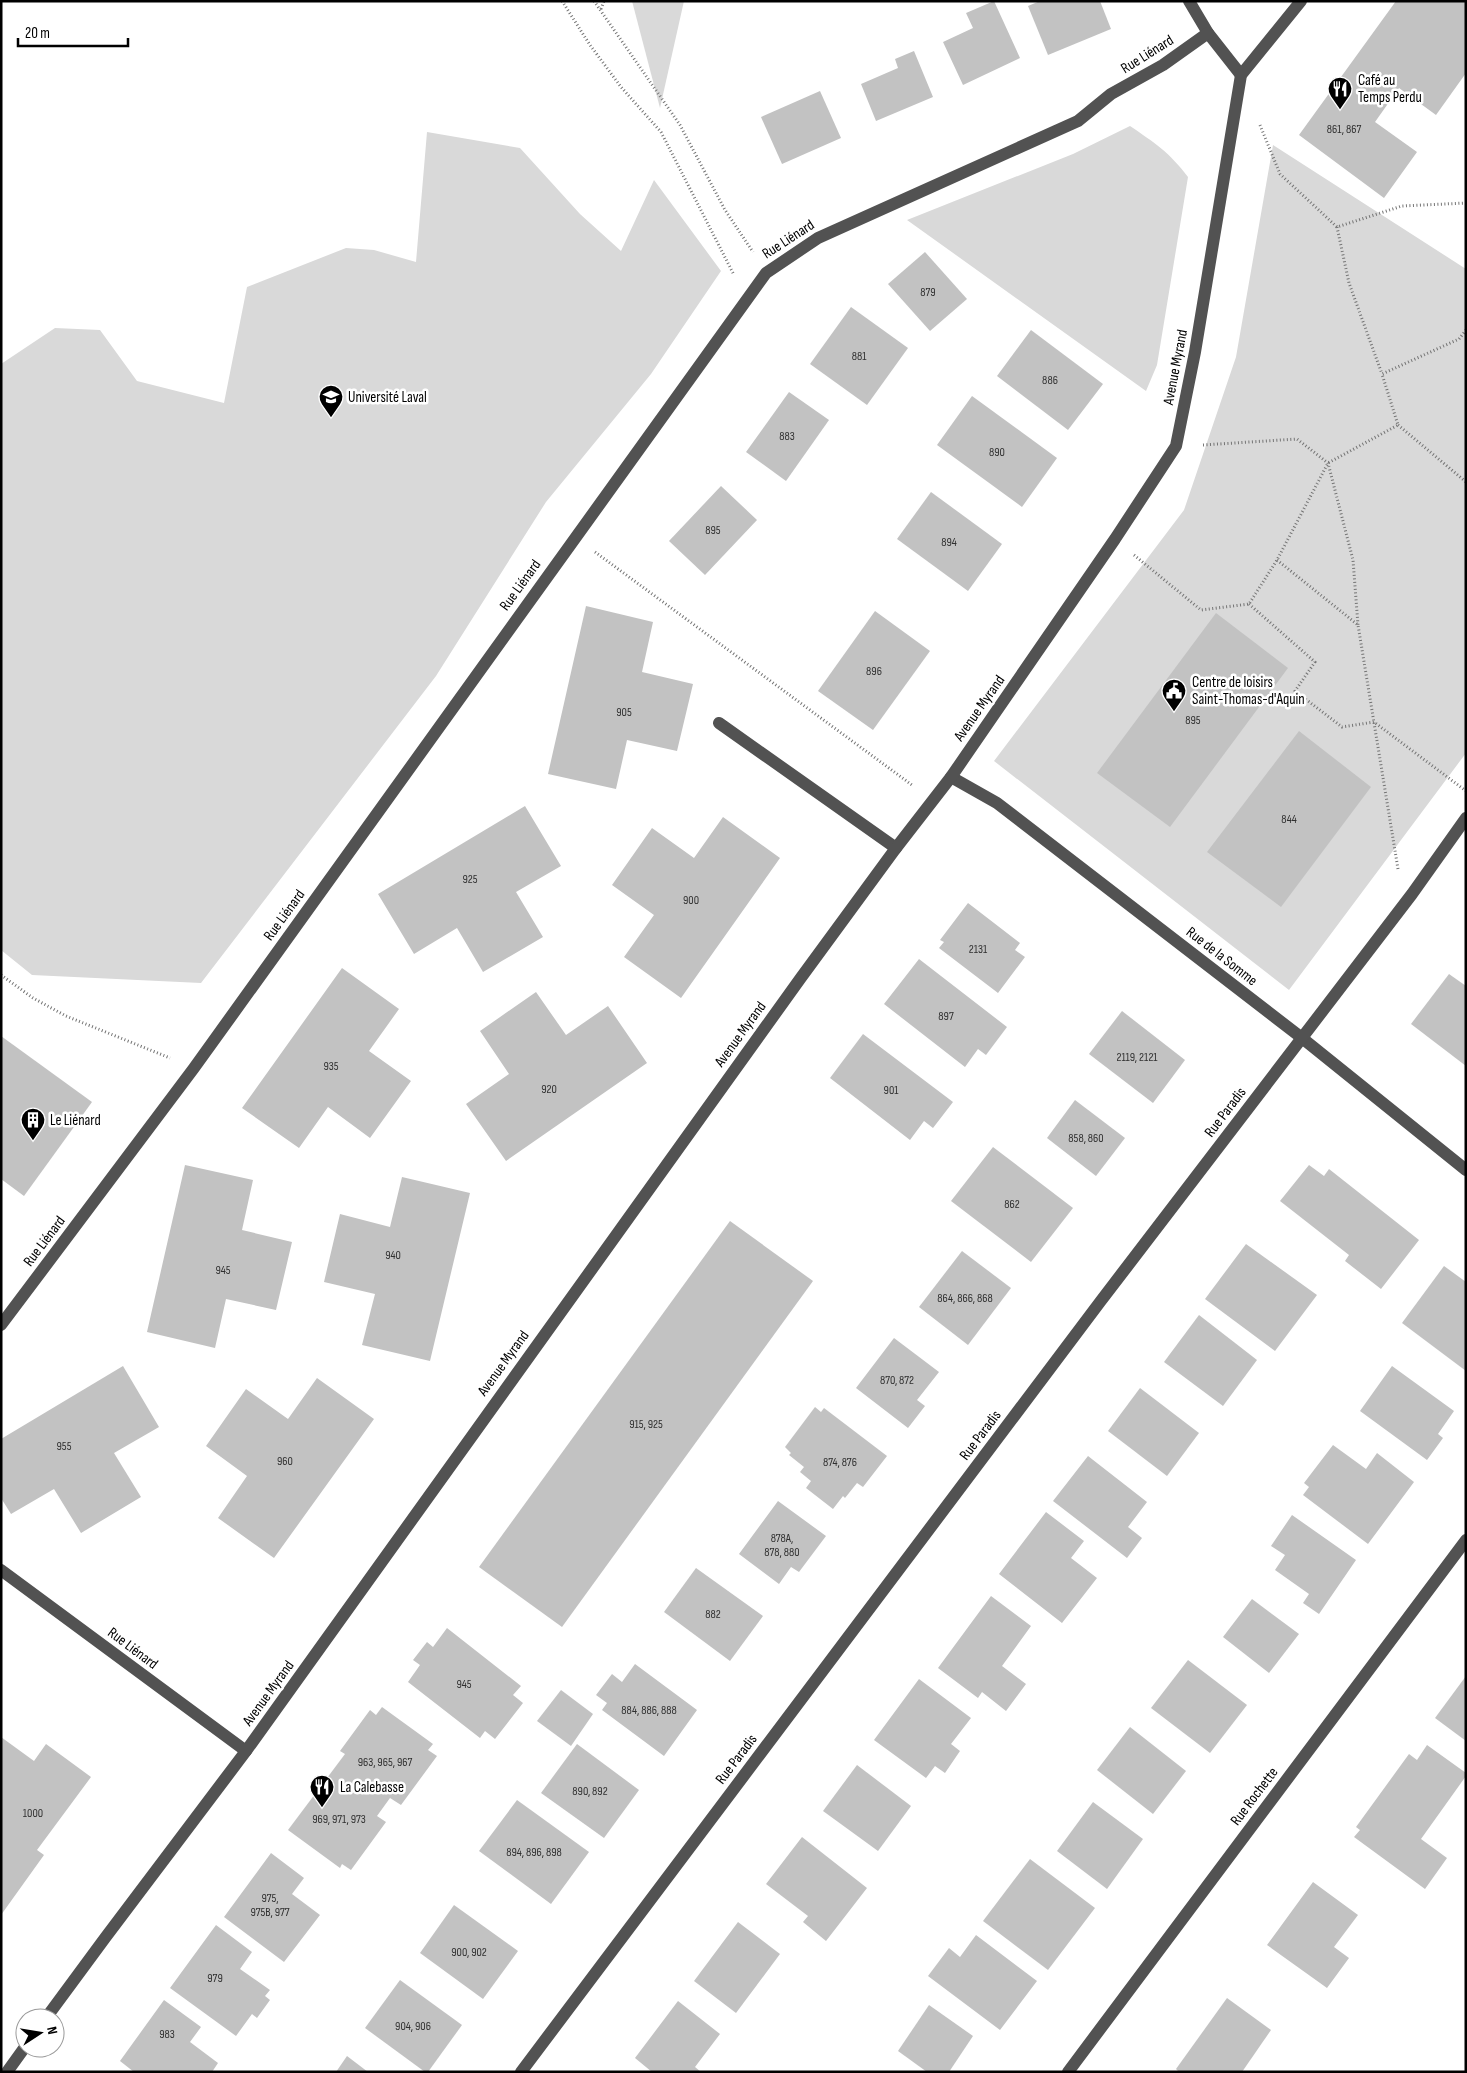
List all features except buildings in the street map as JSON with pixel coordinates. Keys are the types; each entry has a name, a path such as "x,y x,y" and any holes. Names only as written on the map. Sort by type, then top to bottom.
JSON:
{"street":[{"path":"1189,1 1208,33 1241,75"},
{"name":"Avenue Myrand","path":"53,2008 246,1751 896,848 951,777 1115,539 1176,446 1195,352 1241,75 1301,1"},
{"name":"Rue Liénard","path":"1,1324 194,1068 766,273 818,238 1078,121 1112,94 1164,65 1208,33"},
{"path":"719,723 896,848"},
{"name":"Rue de la Somme","path":"951,777 998,803 1302,1038 1466,1170"},
{"name":"Rue Paradis","path":"521,2072 1082,1326 1412,894 1466,818"},
{"name":"Rue Rochette","path":"1068,2072 1466,1540"},
{"name":"Rue Liénard","path":"1,1570 246,1751"},
{"path":"7,2072 17,2058"}],"path":[{"path":"562,1 590,45 616,80 661,132 747,300"},
{"path":"594,1 680,125 725,210 766,273"},
{"path":"600,10 604,1"},
{"path":"1258,120 1280,174 1338,227 1349,283 1382,374 1398,426 1466,482"},
{"path":"1338,227 1402,206 1466,203"},
{"path":"1382,374 1459,339 1466,330"},
{"path":"1249,604 1277,560 1328,463 1398,426"},
{"path":"1176,446 1297,439 1328,463 1353,560 1358,625 1398,870 1412,894"},
{"path":"575,536 619,571 912,785 951,777"},
{"path":"1115,539 1201,610 1249,604 1315,662 1295,691 1342,727 1374,722 1466,792"},
{"path":"1277,560 1358,625"},
{"path":"1,975 32,998 66,1016 194,1068"}],"shaded area":[{"path":"632,1 684,1 660,108"},
{"path":"1130,126 1161,148 1188,177 1157,365 1146,391 907,220 1073,154"},
{"path":"427,132 520,148 580,214 621,251 654,180 721,271 651,374 546,502 436,676 201,983 32,975 1,950 1,364 55,328 100,330 137,381 224,403 247,287 346,248 374,250 416,262"},
{"path":"1273,145 1466,269 1466,753 1289,990 994,761 1184,510 1236,357"}],"place":[{"name":"Café au Temps Perdu","path":"1340,110"},
{"name":"Université Laval","path":"331,418"},
{"name":"Centre de loisirs Saint-Thomas-d'Aquin","path":"1174,712"},
{"name":"Le Liénard","path":"33,1141"},
{"name":"La Calebasse","path":"322,1808"}]}
